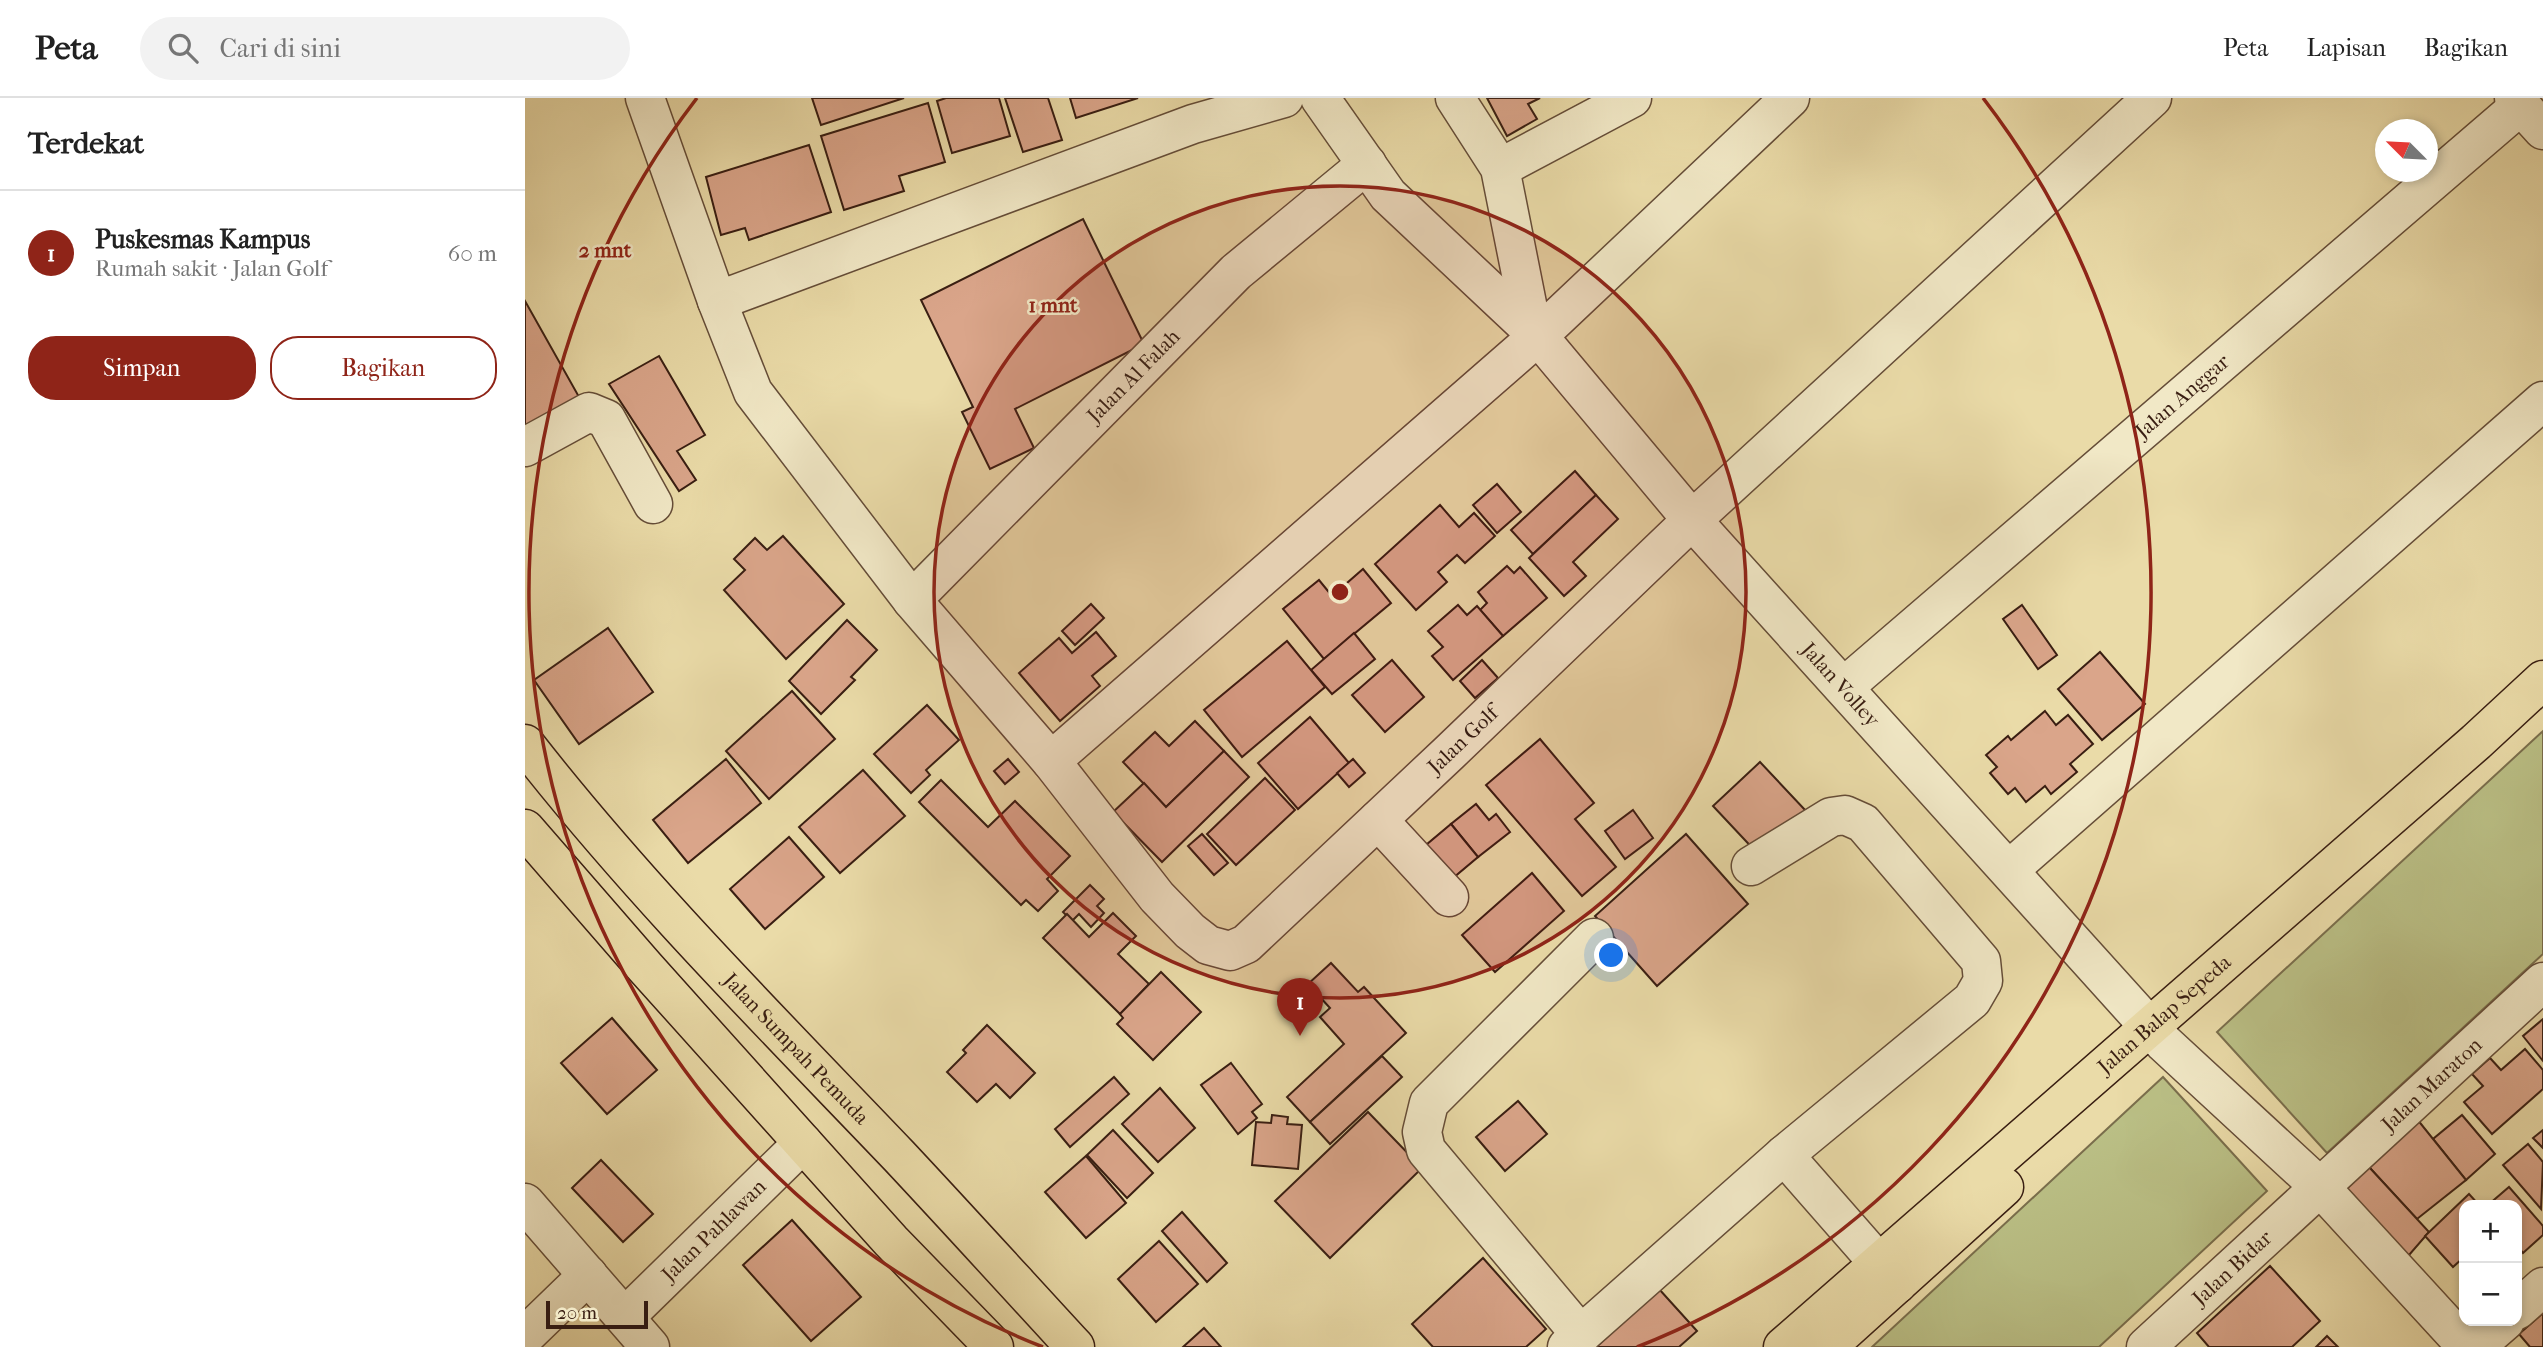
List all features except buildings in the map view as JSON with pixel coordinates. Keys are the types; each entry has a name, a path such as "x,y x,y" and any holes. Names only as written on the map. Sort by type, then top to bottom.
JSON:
{"main road":[{"name":"Jalan Balap Sepeda","path":"1783,1347 1887,1273 2157,1035 2543,680"},
{"name":"Jalan Balap Sepeda","path":"2157,1035 2543,710"},
{"name":"Jalan Sumpah Pemuda","path":"525,744 569,801 705,954 900,1157 1075,1347"},
{"path":"525,828 645,967 891,1241 993,1347"},
{"name":"Jalan Balap Sepeda","path":"1827,1347 1887,1273"}],"street":[{"path":"645,98 717,302 753,392 912,600 1051,761 1535,332 1790,98"},
{"path":"717,302 1193,124 1284,98"},
{"name":"Jalan Volley","path":"1320,98 1388,195 1535,332 1692,520 2157,1035 2321,1188 2467,1347"},
{"path":"1455,98 1500,168 1535,332"},
{"path":"1500,168 1632,98"},
{"name":"Jalan Golf","path":"1051,761 1157,897 1190,931 1212,947 1226,951 1235,950 1246,943 1378,820 1692,520 2152,98"},
{"name":"Jalan Anggar","path":"1844,687 2526,111"},
{"name":"Jalan Al Falah","path":"912,600 1236,272 1367,164"},
{"path":"2009,870 2543,401"},
{"path":"525,447 589,412 606,419 653,504"},
{"path":"1594,938 1429,1103 1422,1132 1426,1150 1574,1341 1784,1155 1972,1000 1983,981 1981,961 1863,823 1846,815 1831,817 1751,866"},
{"path":"1378,820 1450,897"},
{"name":"Jalan Maraton","path":"2321,1188 2543,982"},
{"name":"Jalan Pahlawan","path":"625,1317 803,1143"},
{"path":"1784,1155 1887,1273"},
{"name":"Jalan Bidar","path":"2146,1347 2321,1188"},
{"path":"525,1203 650,1347"},
{"path":"525,1336 588,1275"},
{"path":"2522,1306 2543,1287"},
{"path":"2475,1347 2499,1326"}],"green space":[{"path":"2543,731 2543,954 2327,1153 2217,1032"},
{"path":"2163,1077 2267,1191 2099,1347 1872,1347"}],"place":[{"name":"Puskesmas Kampus","path":"1300,1036"}]}
